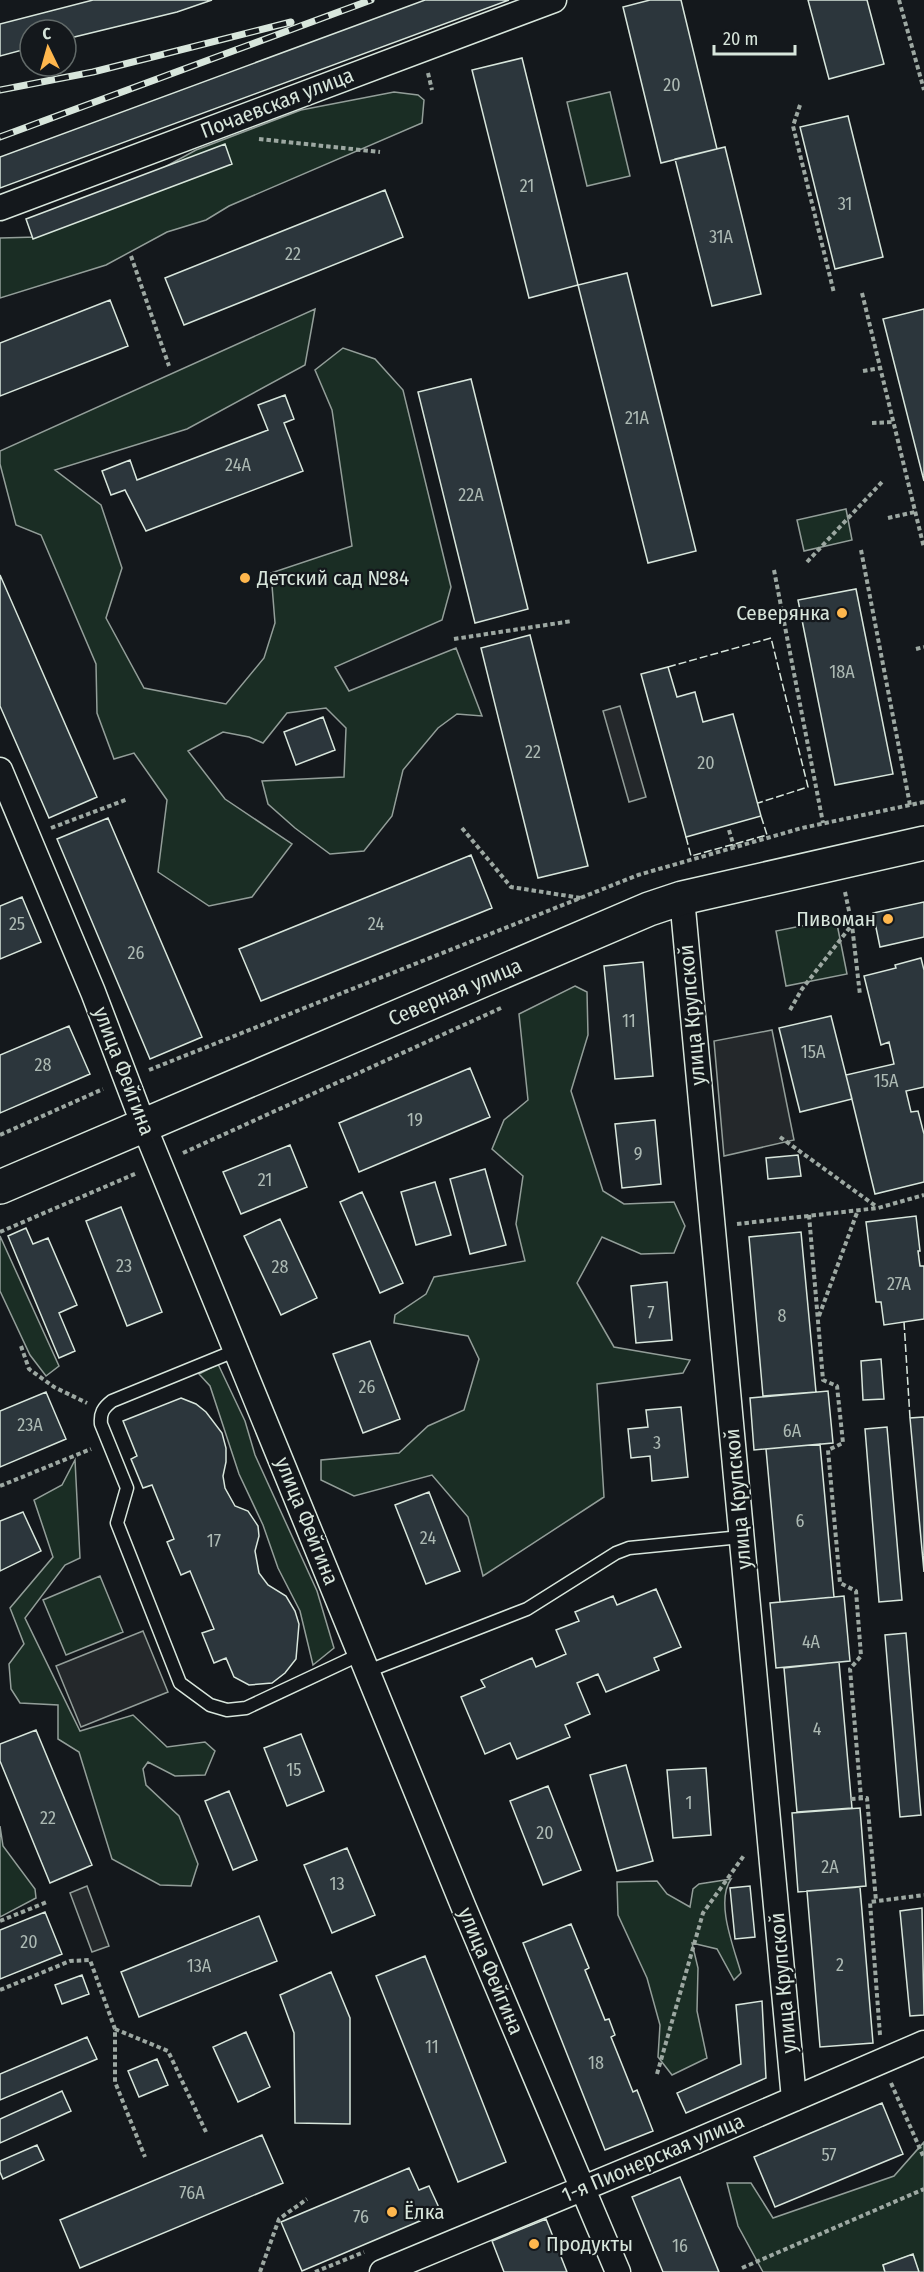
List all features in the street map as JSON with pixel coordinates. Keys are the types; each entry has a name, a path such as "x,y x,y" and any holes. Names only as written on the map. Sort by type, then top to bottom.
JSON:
{"street":[{"name":"Почаевская улица","path":"0,207 554,0"},
{"name":"улица Фейгина","path":"0,770 93,992 144,1126 464,1908 618,2272"},
{"name":"Северная улица","path":"0,1187 649,909 682,898 924,843"},
{"name":"улица Крупской","path":"682,898 794,2099"},
{"name":"1-я Пионерская улица","path":"382,2272 924,2043"}],"lane":[{"path":"237,1350 112,1401 102,1410 101,1424 127,1488 117,1523 180,1683 210,1705 227,1710 246,1708 364,1662 527,1609 622,1550 642,1546 741,1537"}],"path":[{"path":"899,0 924,90"},
{"path":"800,105 794,126 834,293"},
{"path":"255,139 381,152"},
{"path":"130,256 169,366"},
{"path":"862,293 924,548"},
{"path":"863,371 880,368"},
{"path":"872,423 894,422"},
{"path":"807,562 882,482"},
{"path":"888,518 915,512"},
{"path":"861,550 910,805"},
{"path":"774,570 823,823"},
{"path":"454,639 572,621"},
{"path":"916,648 924,647"},
{"path":"28,837 128,799"},
{"path":"0,1135 126,1079 639,875 823,823 924,802"},
{"path":"462,828 511,887 582,898"},
{"path":"729,830 734,847"},
{"path":"844,888 852,925 860,995"},
{"path":"790,1010 802,989 852,925"},
{"path":"0,1232 161,1163 510,1004"},
{"path":"780,1137 878,1208"},
{"path":"712,1227 878,1208 924,1195"},
{"path":"818,1319 858,1210"},
{"path":"809,1215 824,1380 837,1386 841,1418 843,1443 828,1450 840,1582 856,1591 861,1656 850,1669 861,1798"},
{"path":"21,1346 29,1370 54,1387 102,1410"},
{"path":"0,1485 108,1442"},
{"path":"851,1799 867,1798 876,1901"},
{"path":"657,2073 703,1913 747,1850"},
{"path":"924,1895 870,1902 882,2061 924,2158"},
{"path":"0,1921 47,1902"},
{"path":"0,1990 70,1961 90,1960 115,2029 115,2082 145,2157"},
{"path":"115,2029 168,2051 206,2132"},
{"path":"742,2268 924,2189"},
{"path":"260,2272 279,2219 307,2199"}],"green space":[{"path":"394,92 418,95 424,100 422,123 229,206 206,220 167,232 106,265 0,298 0,238 37,237 196,150 301,110"},
{"path":"610,92 630,176 587,186 567,102"},
{"path":"315,309 305,365 187,429 55,470 101,505 122,568 106,618 144,688 226,704 264,658 275,623 271,573 352,546 332,410 315,370 343,348 375,359 403,390 451,587 442,620 335,667 349,691 456,648 482,716 457,714 438,728 403,770 392,816 364,851 330,854 268,804 262,781 344,777 346,728 326,708 287,713 263,743 249,737 223,732 188,751 225,799 292,844 252,897 209,906 158,872 167,800 134,753 114,759 97,713 96,664 41,535 16,525 0,464 0,451"},
{"path":"846,509 852,540 804,551 797,520"},
{"path":"836,919 847,974 786,986 776,931"},
{"path":"575,986 587,992 588,1035 571,1091 603,1191 624,1204 674,1202 685,1226 674,1253 641,1254 602,1237 577,1283 614,1347 690,1360 683,1373 597,1384 604,1497 483,1576 468,1517 432,1475 354,1496 321,1480 321,1460 399,1453 428,1426 464,1410 479,1359 468,1336 394,1323 395,1315 426,1294 434,1277 525,1261 516,1224 523,1176 492,1149 504,1120 528,1100 519,1014"},
{"path":"0,1236 59,1366 46,1376 30,1355 0,1291"},
{"path":"218,1364 245,1421 255,1455 317,1591 334,1648 313,1665 300,1611 278,1568 263,1525 239,1474 210,1386 199,1374"},
{"path":"75,1460 80,1558 65,1565 25,1618 80,1731 133,1715 167,1747 205,1742 215,1751 205,1775 175,1776 148,1762 143,1769 146,1785 179,1816 198,1864 191,1886 160,1885 112,1859 79,1752 58,1739 58,1705 20,1703 11,1689 9,1664 24,1644 10,1608 53,1557 34,1500 62,1485"},
{"path":"100,1576 123,1632 66,1655 43,1600"},
{"path":"0,1826 3,1846 35,1889 36,1898 0,1917"},
{"path":"731,1879 725,1900 725,1912 741,1973 734,1980 717,1949 692,1943 698,1968 697,2011 707,2058 672,2075 658,2057 660,2025 647,1978 618,1915 617,1882 657,1881 667,1894 690,1907 693,1889 699,1884"},
{"path":"924,2142 924,2272 919,2272 912,2255 883,2265 885,2272 763,2272 738,2226 727,2183 751,2183 773,2218 894,2176"}],"shaded area":[{"path":"620,706 646,797 629,802 603,711"},
{"path":"772,1030 794,1140 724,1156 714,1041"},
{"path":"143,1631 168,1692 81,1727 56,1666"},
{"path":"87,1886 109,1946 92,1952 70,1893"}],"building":[{"path":"93,0 212,0 177,12 78,36 78,18 23,18"},
{"path":"425,0 509,0 0,188 0,157"},
{"path":"650,0 681,0 717,149 661,163 623,7"},
{"path":"808,0 867,0 884,64 829,79"},
{"path":"18,19 18,51 0,56 0,24"},
{"path":"522,58 578,285 529,298 472,70"},
{"path":"848,116 883,257 835,269 800,127"},
{"path":"225,144 232,164 33,239 26,219"},
{"path":"725,147 761,294 712,306 675,159"},
{"path":"385,190 403,237 184,325 165,278"},
{"path":"627,273 696,551 648,563 578,285"},
{"path":"110,300 128,346 0,396 0,343"},
{"path":"924,309 924,481 883,319"},
{"path":"471,379 528,609 475,623 418,392"},
{"path":"285,395 294,419 284,423 303,471 146,531 125,490 111,495 102,471 130,460 137,480 268,430 258,405"},
{"path":"0,575 97,797 49,818 0,706"},
{"path":"856,589 893,774 835,785 798,600"},
{"path":"530,635 588,866 538,878 481,648"},
{"path":"668,667 677,697 695,692 703,722 733,714 761,816 686,837 641,674"},
{"path":"323,717 335,750 296,765 284,732"},
{"path":"108,818 202,1037 150,1059 57,839"},
{"path":"471,855 492,908 261,1001 239,949"},
{"path":"22,897 41,942 0,959 0,906"},
{"path":"924,902 924,937 880,947 873,913"},
{"path":"921,958 924,970 924,1087 906,1091 911,1112 918,1111 924,1134 924,1182 875,1194 846,1075 894,1064 889,1042 881,1045 864,976 896,968 895,965"},
{"path":"643,962 653,1076 615,1079 604,966"},
{"path":"831,1016 852,1099 800,1112 779,1028"},
{"path":"69,1026 90,1074 0,1113 0,1055"},
{"path":"470,1068 490,1117 359,1172 339,1123"},
{"path":"655,1120 661,1184 622,1188 615,1124"},
{"path":"290,1145 307,1187 241,1214 223,1172"},
{"path":"798,1155 801,1176 768,1179 766,1158"},
{"path":"485,1169 506,1245 470,1254 450,1179"},
{"path":"435,1182 451,1235 416,1245 401,1192"},
{"path":"362,1192 403,1283 380,1293 340,1202"},
{"path":"121,1207 162,1312 127,1326 86,1221"},
{"path":"916,1216 920,1266 924,1266 924,1319 884,1325 881,1302 876,1302 866,1222"},
{"path":"280,1219 317,1298 281,1315 244,1236"},
{"path":"26,1228 33,1244 48,1238 77,1305 59,1313 75,1351 59,1358 8,1236"},
{"path":"801,1232 816,1392 763,1396 749,1237"},
{"path":"667,1282 672,1340 636,1343 631,1286"},
{"path":"370,1341 400,1419 363,1433 333,1354"},
{"path":"881,1359 884,1399 863,1400 861,1361"},
{"path":"828,1391 833,1443 754,1450 750,1398"},
{"path":"46,1392 66,1439 0,1467 0,1411"},
{"path":"181,1398 196,1404 206,1412 222,1433 226,1448 223,1476 225,1488 235,1506 248,1511 258,1526 259,1536 255,1551 259,1573 268,1585 286,1596 295,1611 299,1624 296,1659 285,1673 272,1683 249,1685 234,1677 226,1658 214,1663 202,1633 214,1629 190,1571 181,1575 167,1542 174,1539 152,1485 143,1488 131,1459 137,1456 123,1421"},
{"path":"681,1407 688,1477 652,1481 650,1456 631,1458 628,1429 648,1427 646,1410"},
{"path":"924,1417 924,1572 910,1418"},
{"path":"887,1427 902,1600 879,1602 865,1429"},
{"path":"820,1444 834,1597 780,1602 766,1449"},
{"path":"429,1492 460,1571 426,1584 395,1505"},
{"path":"23,1512 41,1551 0,1571 0,1521"},
{"path":"656,1589 681,1647 654,1658 659,1670 606,1692 598,1674 577,1683 590,1714 565,1725 570,1737 517,1759 510,1743 485,1754 461,1697 485,1687 481,1680 532,1658 536,1667 566,1654 556,1630 579,1621 575,1612 613,1596 617,1605"},
{"path":"844,1596 850,1661 776,1668 770,1603"},
{"path":"906,1633 921,1815 900,1817 885,1635"},
{"path":"839,1662 852,1808 797,1812 784,1668"},
{"path":"36,1730 92,1865 50,1883 0,1761 0,1744"},
{"path":"301,1734 324,1791 287,1806 264,1748"},
{"path":"626,1765 653,1861 617,1871 590,1775"},
{"path":"706,1768 711,1835 673,1838 667,1770"},
{"path":"548,1786 581,1870 543,1885 510,1801"},
{"path":"229,1791 257,1860 233,1870 205,1801"},
{"path":"860,1808 866,1886 798,1892 792,1813"},
{"path":"347,1848 375,1915 332,1933 304,1865"},
{"path":"750,1886 755,1937 735,1939 730,1888"},
{"path":"860,1887 873,2043 820,2047 807,1891"},
{"path":"922,1908 924,2015 910,2016 900,1911"},
{"path":"45,1912 62,1954 0,1979 0,1930"},
{"path":"259,1916 277,1961 139,2017 121,1972"},
{"path":"571,1924 589,1968 585,1970 605,2020 609,2019 615,2035 611,2037 633,2092 637,2090 653,2131 605,2150 523,1943"},
{"path":"425,1956 506,2162 458,2182 376,1976"},
{"path":"331,1972 350,2018 350,2124 295,2123 294,2033 280,1995"},
{"path":"82,1975 89,1994 62,2004 55,1985"},
{"path":"762,2001 766,2078 686,2113 677,2093 741,2064 736,2005"},
{"path":"246,2032 270,2087 238,2102 213,2047"},
{"path":"87,2037 97,2059 0,2100 0,2074"},
{"path":"157,2059 168,2085 139,2097 128,2071"},
{"path":"62,2091 71,2111 0,2143 0,2119"},
{"path":"882,2103 903,2154 775,2207 754,2157"},
{"path":"262,2135 283,2183 80,2268 60,2220"},
{"path":"37,2145 44,2160 3,2179 0,2172 0,2161"},
{"path":"409,2168 419,2190 429,2186 441,2212 302,2271 281,2222"},
{"path":"680,2177 719,2272 663,2272 632,2197"},
{"path":"546,2219 567,2272 504,2272 492,2241"},
{"path":"913,2254 919,2272 885,2272 883,2265"}],"railway":[{"path":"0,137 371,0"},
{"path":"0,90 93,72 291,22"}],"fence":[{"path":"668,667 771,638 808,787 758,803"},
{"path":"686,837 691,856 767,835 761,816"},
{"path":"904,1322 910,1418"}],"place":[{"name":"Детский сад №84","path":"245,578"},
{"name":"Северянка","path":"842,613"},
{"name":"Пивоман","path":"888,919"},
{"name":"Ёлка","path":"392,2212"},
{"name":"Продукты","path":"534,2244"}]}
